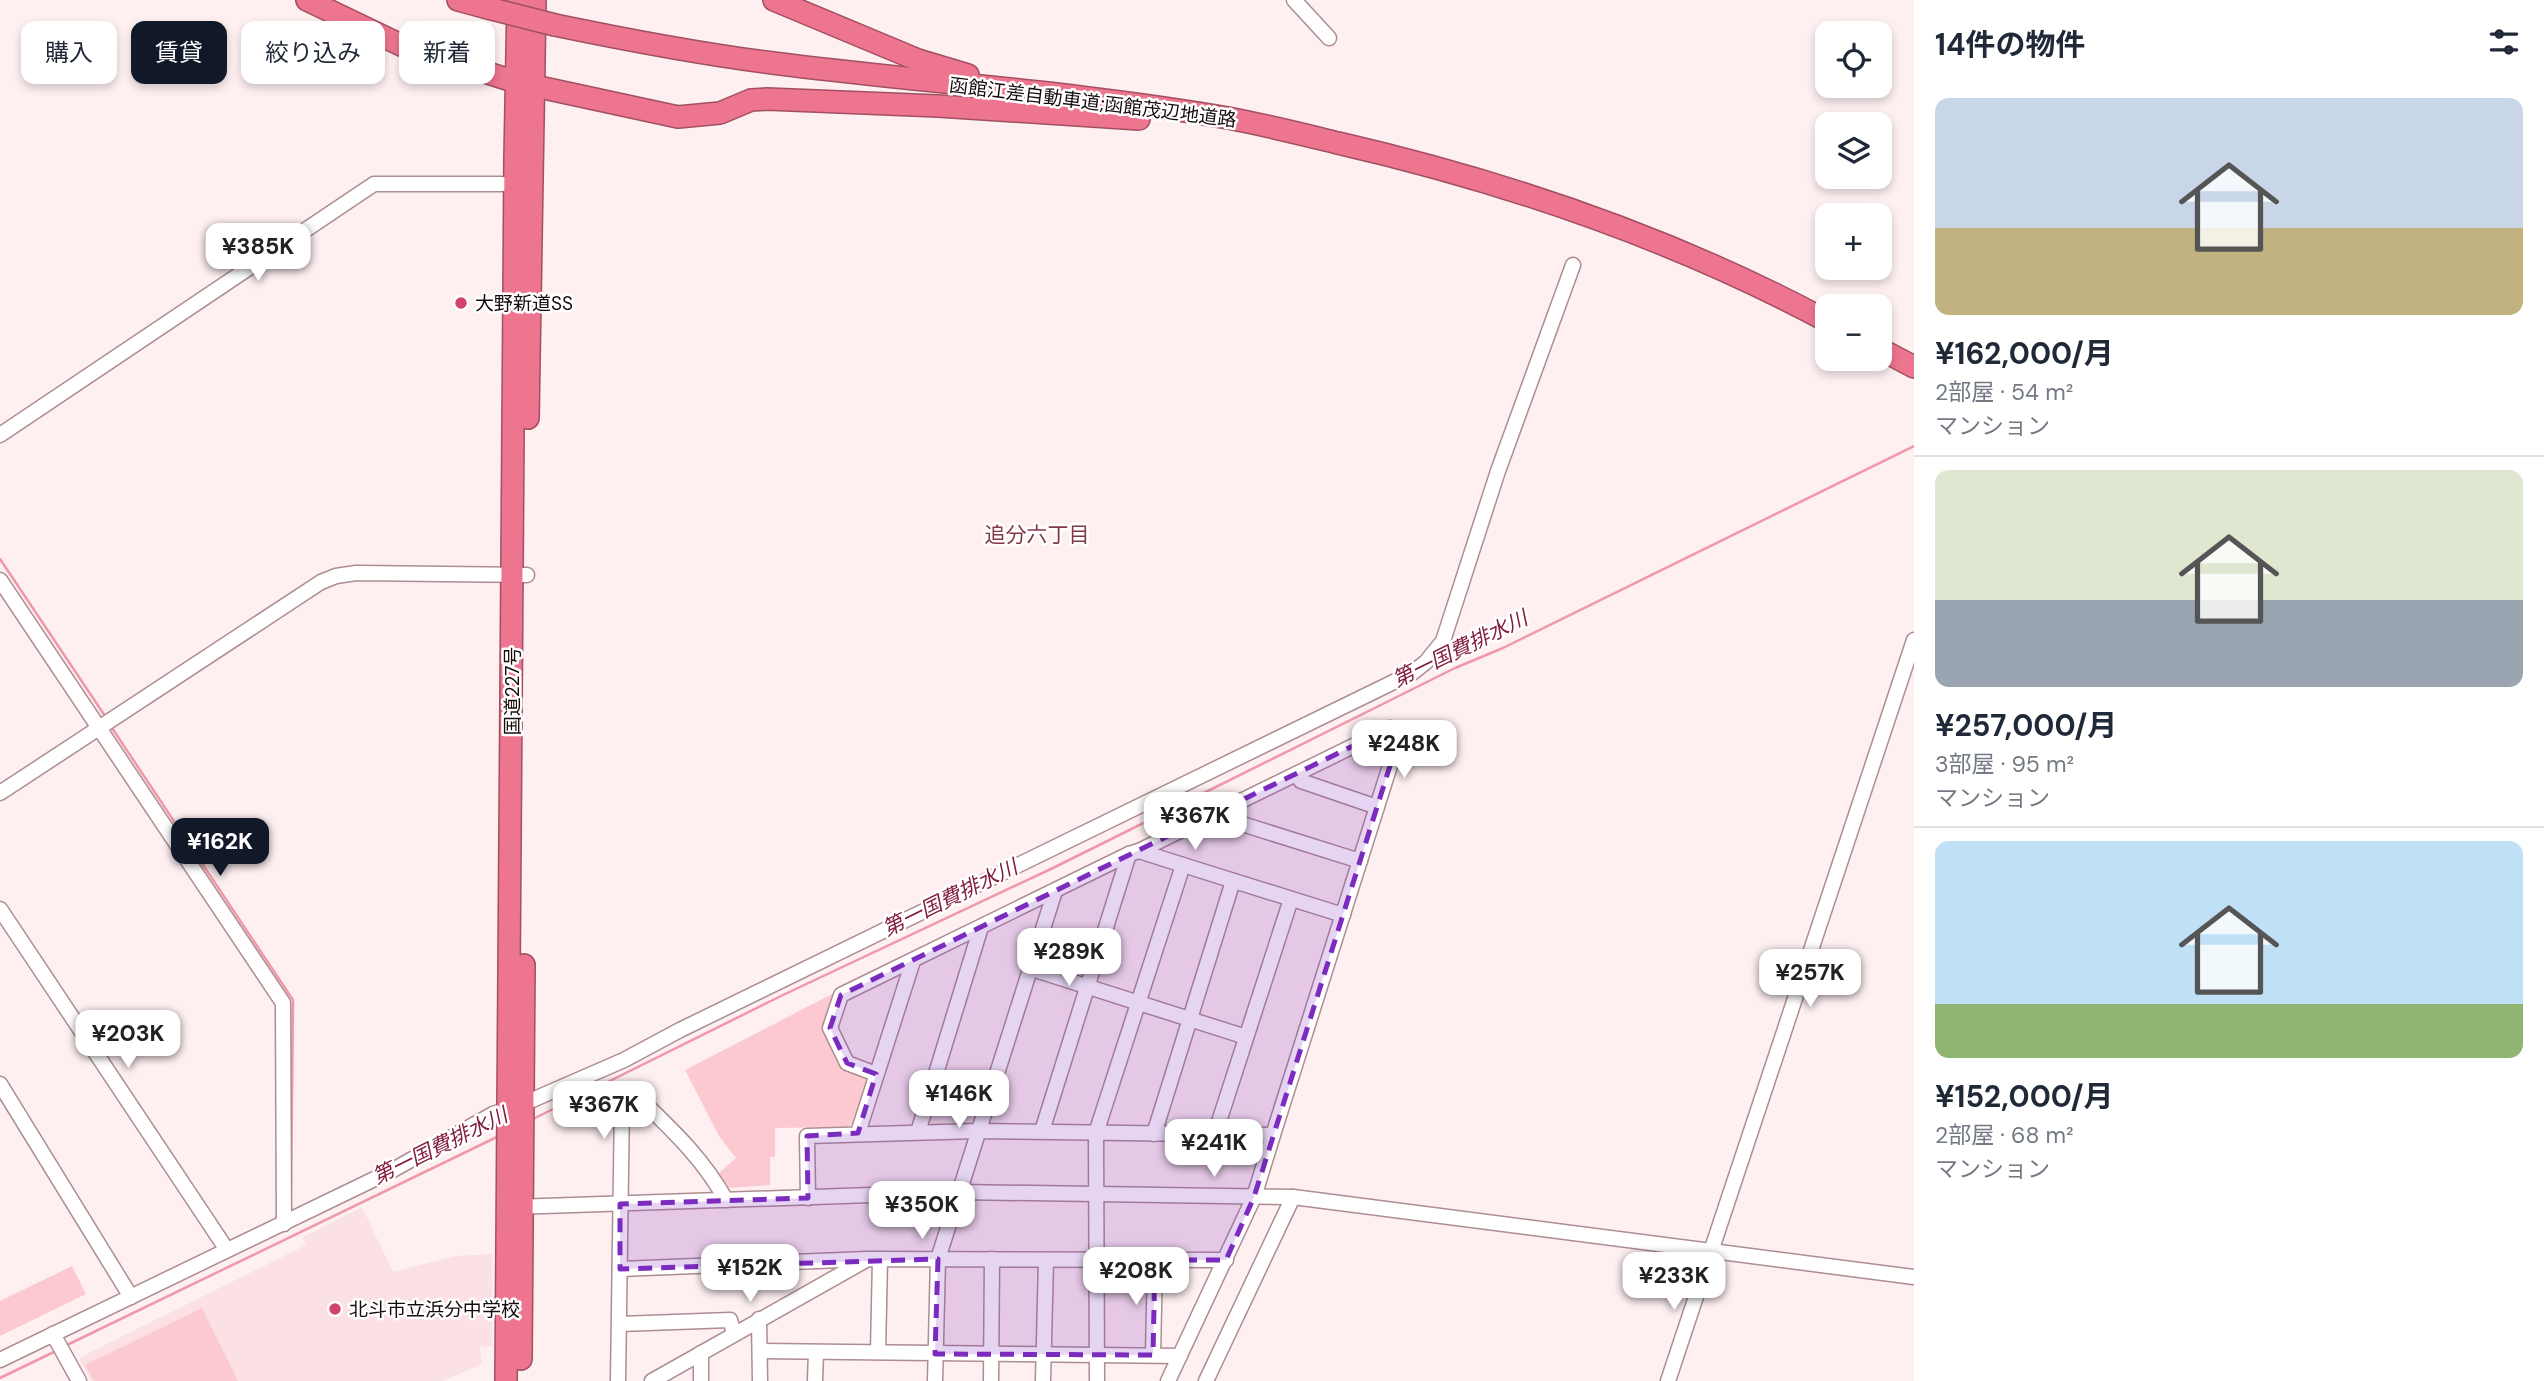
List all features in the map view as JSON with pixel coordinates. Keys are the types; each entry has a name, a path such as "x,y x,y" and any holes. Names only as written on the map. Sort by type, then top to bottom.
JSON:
{"highway":[{"path":"306,0 401,45 524,84 678,117 720,113 751,100 767,99 1225,123"},
{"name":"函館江差自動車道;函館茂辺地道路","path":"458,0 619,38 786,65 1166,108 1225,123 1373,151 1439,168 1587,215 1720,268 1815,315"},
{"name":"国道227号","path":"506,1381 515,1207 516,1121 524,84 518,0"},
{"name":"国道227号","path":"524,84 535,0"},
{"path":"774,0 918,60 1031,92"},
{"path":"1892,355 1914,367"},
{"name":"国道227号","path":"515,1207 521,1381"}],"street":[{"path":"1294,0 1329,38"},
{"path":"0,435 374,184 523,184"},
{"path":"0,1360 59,1343 131,1297 391,1171 494,1114 516,1121 693,1023 1396,681 1426,662 1443,641 1498,471 1573,265"},
{"path":"0,793 320,582 356,573 520,575"},
{"path":"0,580 105,724 283,1003 284,1224"},
{"path":"1668,1381 1914,640"},
{"path":"876,1074 847,1063 830,1028 841,995 1390,728 1401,731 1254,1197 1168,1381"},
{"path":"1296,774 1301,781 1377,807"},
{"path":"1219,812 1223,818 1360,862"},
{"path":"1134,853 1183,865 1343,915"},
{"path":"1042,1131 1087,988 1134,853"},
{"path":"1097,1381 1097,1133 1183,865"},
{"path":"1154,1134 1233,881"},
{"path":"934,1381 939,1259 977,1131 1055,891"},
{"path":"1215,1135 1291,899"},
{"path":"0,909 227,1250"},
{"path":"918,1132 981,927"},
{"path":"858,1133 913,961"},
{"path":"1029,968 1247,1037"},
{"path":"0,1084 131,1297"},
{"path":"618,1381 622,1102 636,1096 696,1154 711,1172 726,1200"},
{"path":"808,1198 807,1136 977,1131 1273,1135"},
{"path":"515,1207 959,1192 1293,1198 1914,1277"},
{"path":"1206,1381 1293,1198"},
{"path":"620,1269 873,1259 1226,1260"},
{"path":"652,1381 759,1319 873,1259"},
{"path":"873,1259 878,1352"},
{"path":"991,1381 992,1259"},
{"path":"1043,1381 1046,1260"},
{"path":"1153,1355 1155,1260"},
{"path":"759,1319 760,1381"},
{"path":"620,1324 730,1320 734,1333"},
{"path":"59,1343 79,1381"},
{"path":"760,1351 1180,1356"},
{"path":"815,1381 816,1352"},
{"path":"701,1353 701,1381"}],"highlighted area":[{"path":"1390,728 1401,731 1254,1197 1226,1260 1155,1260 1153,1355 935,1354 938,1259 620,1269 620,1204 808,1198 807,1136 858,1133 876,1074 847,1063 830,1028 841,995"}],"shaded area":[{"path":"836,992 824,1029 869,1081 858,1119 848,1127 775,1128 775,1157 770,1157 770,1185 729,1188 719,1173 736,1158 719,1136 685,1070"},
{"name":"北斗市立浜分中学校","path":"362,1207 393,1272 456,1256 492,1254 492,1347 480,1346 482,1364 443,1381 91,1381 79,1358 306,1245 303,1237"},
{"path":"72,1266 86,1294 0,1336 0,1301"},
{"path":"202,1308 238,1381 94,1381 85,1365"}],"waterway":[{"name":"第一国費排水川","path":"533,1119 783,995 1053,868 1455,668 1503,648 1914,446"},
{"path":"0,559 105,716"},
{"path":"110,725 293,1000 291,1190"},
{"name":"第一国費排水川","path":"67,1345 499,1136"},
{"name":"第一国費排水川","path":"0,1378 58,1350"}],"place":[{"name":"大野新道SS","path":"461,303"},
{"name":"北斗市立浜分中学校","path":"335,1309"}],"district":[{"name":"追分六丁目","path":"1037,535"}]}
